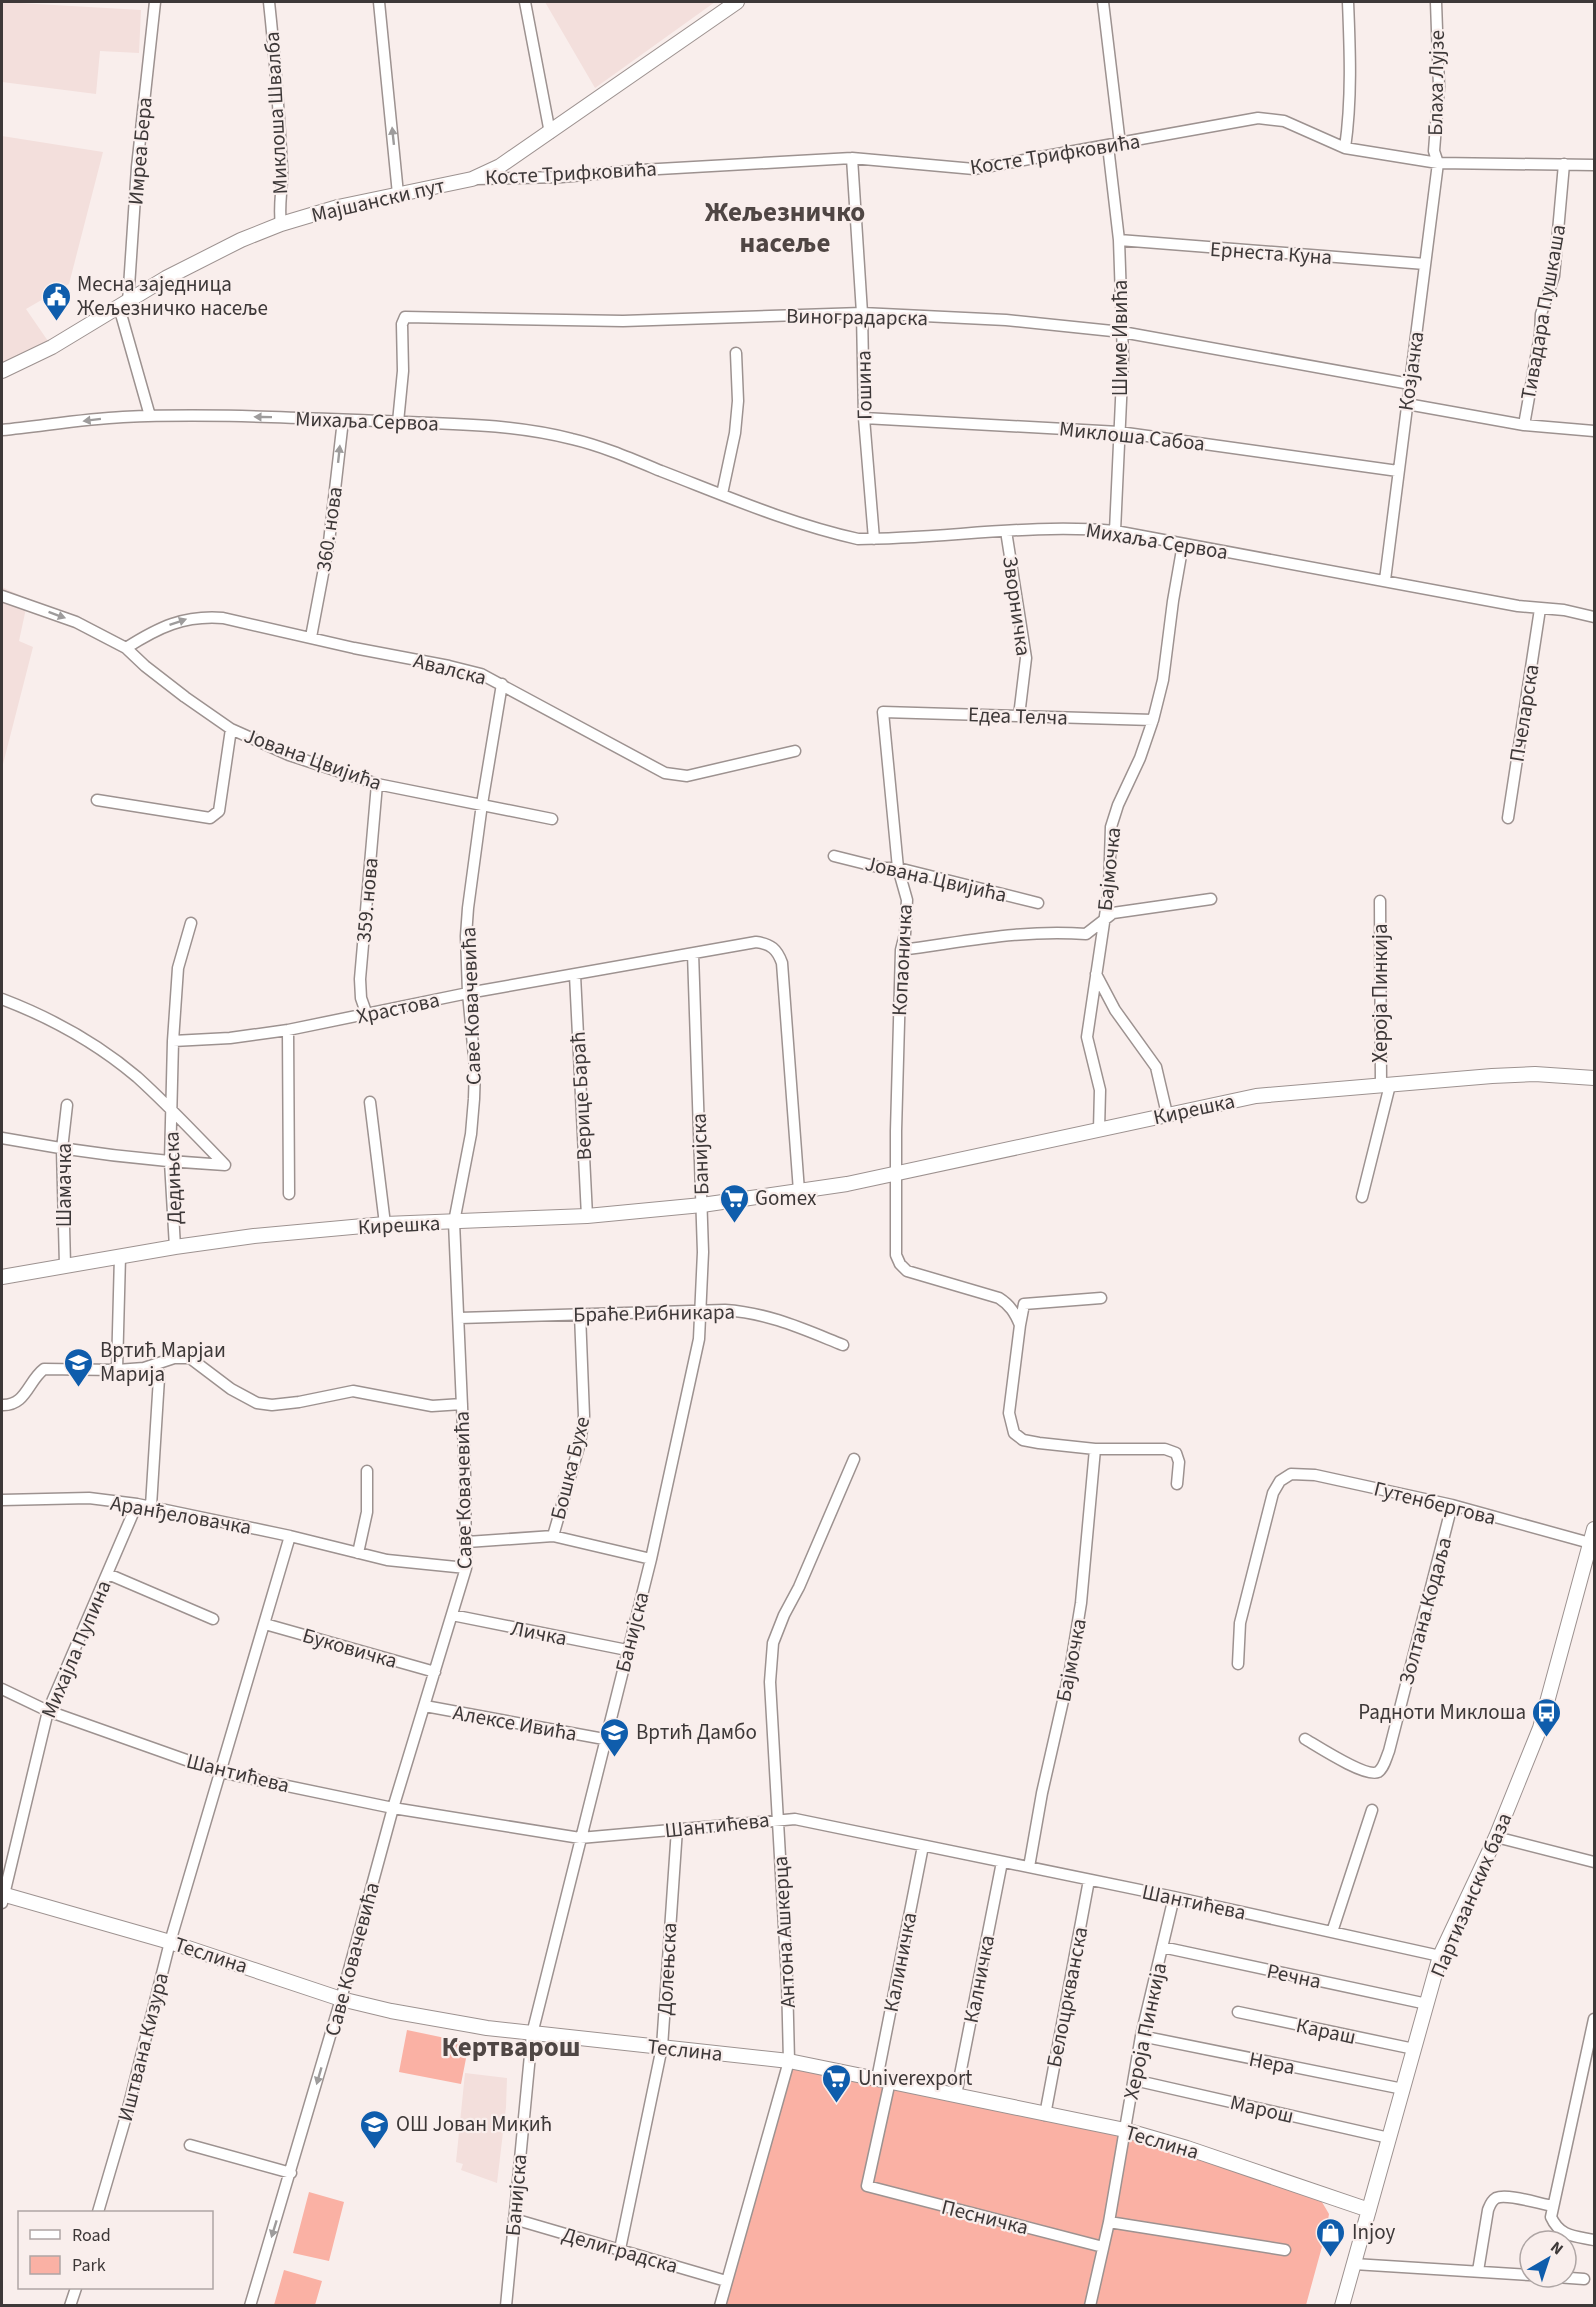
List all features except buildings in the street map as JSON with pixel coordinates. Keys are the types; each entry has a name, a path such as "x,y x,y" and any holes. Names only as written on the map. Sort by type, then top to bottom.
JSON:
{"street":[{"name":"Имреа Бера","path":"150,416 124,304 155,2"},
{"name":"Миклоша Швалба","path":"269,2 282,157 281,224"},
{"path":"380,2 398,194"},
{"path":"525,2 550,133"},
{"name":"Мајшански пут","path":"2,370 52,347 201,259 281,224 338,207 472,178 500,166 737,2"},
{"path":"1103,2 1120,144"},
{"path":"1345,148 1350,64 1348,2"},
{"name":"Блаха Лујзе","path":"1436,2 1439,87 1434,151 1438,163"},
{"name":"Косте Трифковића","path":"472,178 561,177 852,158 974,169 1258,118 1284,121 1345,148 1438,163 1594,165"},
{"name":"Шиме Ивића","path":"1108,146 1119,240 1123,357 1115,531"},
{"name":"Гошина","path":"852,158 862,313 864,418 874,539"},
{"name":"Козјачка","path":"1385,580 1438,163"},
{"name":"Тивадара Пушкаша","path":"1524,424 1540,335 1541,314 1554,276 1564,164"},
{"name":"Ернеста Куна","path":"1119,240 1425,264"},
{"name":"Виноградарска","path":"398,422 403,371 402,324 405,317 623,321 862,313 1006,320 1122,332 1410,384"},
{"path":"722,494 735,433 736,353"},
{"path":"1407,404 1524,424 1594,431"},
{"name":"Михаља Сервоа","path":"2,430 121,417 264,416 471,425 528,431 572,439 618,453 722,494 834,534 858,539 1081,528 1115,531 1308,568 1540,609 1564,610 1594,617"},
{"name":"Миклоша Сабоа","path":"864,418 1119,432 1398,471"},
{"name":"360. нова","path":"311,637 329,542 343,420"},
{"name":"Зворничка","path":"1006,531 1026,658 1019,716"},
{"name":"Бајмочка","path":"1099,1130 1100,1090 1088,1037 1109,889 1111,826 1140,758 1153,720 1163,680 1173,602 1184,544"},
{"name":"Јована Цвијића","path":"2,596 76,622 126,648 185,697 231,729 289,755 377,784 552,819"},
{"name":"Пчеларска","path":"1508,818 1540,609"},
{"name":"Авалска","path":"126,648 146,635 180,620 201,616 223,618 481,674 665,773 687,776 795,751"},
{"name":"Саве Ковачевића","path":"250,2306 341,1999 393,1808 466,1568 459,1318 453,1222 471,1134 474,1099 475,1067 468,993 466,936 468,908 502,684"},
{"name":"Едеа Телча","path":"883,712 1153,720"},
{"name":"Копаоничка","path":"883,712 898,868 907,900 905,934 901,950 897,1174"},
{"path":"97,800 210,818 215,816 219,812 231,729"},
{"name":"359. нова","path":"367,1014 361,998 360,979 377,784"},
{"name":"Јована Цвијића","path":"834,856 882,868 898,868 1038,903"},
{"path":"901,950 994,935 1056,932 1086,934 1113,913 1211,899"},
{"name":"Хероја Пинкија","path":"1362,1197 1385,1085 1380,901"},
{"path":"171,1110 172,1041 178,969 191,923"},
{"path":"693,953 756,942 768,944 778,951 782,963 799,1191"},
{"name":"Храстова","path":"172,1041 230,1038 288,1030 468,993 693,953"},
{"name":"Банијска","path":"506,2306 532,2034 604,1739 651,1559 699,1340 702,1205 693,953"},
{"path":"1096,974 1115,1010 1156,1067 1167,1114"},
{"name":"Верице Бараћ","path":"575,975 587,1216"},
{"path":"2,999 31,1010 112,1059 136,1077 225,1165 170,1162 62,1149 2,1138"},
{"path":"288,1030 289,1194"},
{"name":"Кирешка","path":"2,1277 175,1247 254,1236 385,1224 587,1216 702,1205 799,1191 897,1174 1256,1096 1535,1074 1594,1075"},
{"path":"370,1102 385,1224"},
{"name":"Шамачка","path":"65,1265 62,1149 67,1105"},
{"name":"Дедињска","path":"171,1110 170,1162 175,1247"},
{"path":"897,1174 896,1255 900,1264 914,1274 999,1298 1008,1304 1020,1325"},
{"path":"117,1371 120,1256"},
{"path":"1008,1304 1101,1298"},
{"path":"1024,1304 1009,1413 1014,1433 1023,1440 1095,1449 1165,1449 1176,1453 1179,1462 1177,1484"},
{"name":"Браће Рибникара","path":"459,1318 725,1310 752,1312 777,1318 843,1346"},
{"name":"Бошка Бухе","path":"467,1542 553,1536 580,1443 584,1416 580,1314"},
{"path":"2,1405 19,1402 44,1369 117,1371 144,1368 174,1358 190,1358 231,1389 257,1403 272,1405 299,1402 352,1391 432,1406 462,1404"},
{"path":"151,1506 159,1378 157,1364"},
{"name":"Бајмочка","path":"1029,1867 1042,1792 1070,1670 1081,1603 1095,1449"},
{"name":"Антона Ашкерца","path":"720,2306 789,2061 770,1682 773,1642 854,1459"},
{"path":"358,1553 367,1512 367,1471"},
{"name":"Гутенбергова","path":"1238,1664 1240,1623 1273,1493 1280,1481 1291,1474 1315,1475 1452,1505 1590,1543"},
{"name":"Аранђеловачка","path":"2,1500 89,1498 151,1506 387,1560 466,1568"},
{"name":"Михајла Пупина","path":"2,1897 48,1711 137,1504"},
{"name":"Золтана Кодаља","path":"1305,1738 1370,1773 1377,1772 1381,1768 1389,1751 1452,1505"},
{"name":"Партизанских база","path":"1342,2306 1440,1956 1496,1837 1540,1728 1594,1529"},
{"name":"Иштвана Кизура","path":"98,2211 134,2088 170,1942 290,1536"},
{"path":"553,1536 651,1559"},
{"path":"108,1574 213,1619"},
{"name":"Личка","path":"452,1615 627,1650"},
{"name":"Буковичка","path":"265,1624 435,1672"},
{"name":"Шантићева","path":"2,1689 48,1711 220,1772 393,1808 580,1838 778,1819 816,1822 1174,1897 1440,1956"},
{"name":"Алексе Ивића","path":"425,1706 604,1739"},
{"path":"1332,1932 1372,1810"},
{"name":"Долењска","path":"620,2249 662,2047 677,1829"},
{"path":"1496,1837 1594,1862"},
{"name":"Калиничка","path":"867,2186 923,1846"},
{"name":"Калничка","path":"956,2096 1002,1862"},
{"name":"Белоцркванска","path":"1045,2115 1089,1880"},
{"name":"Теслина","path":"2,1897 170,1942 341,1999 391,2011 532,2034 789,2061 883,2080 1125,2130 1187,2148 1369,2210"},
{"name":"Хероја Пинкија","path":"1090,2306 1109,2222 1141,2036 1174,1897"},
{"name":"Речна","path":"1162,1947 1427,2004"},
{"name":"Караш","path":"1238,2012 1414,2049"},
{"path":"1594,2019 1551,2217 1556,2228 1566,2234 1594,2240"},
{"name":"Нера","path":"1141,2036 1403,2089"},
{"name":"Марош","path":"1134,2080 1389,2138"},
{"path":"190,2145 291,2173"},
{"name":"Песничка","path":"867,2186 1103,2247"},
{"path":"1478,2271 1488,2210 1492,2201 1497,2197 1506,2197 1553,2206"},
{"name":"Делиградска","path":"514,2219 726,2281"},
{"path":"1109,2222 1285,2250"},
{"path":"1354,2265 1518,2274"},
{"path":"1578,2279 1584,2279"},
{"path":"70,2306 76,2289"}],"shaded area":[{"path":"2,2 141,10 139,53 100,51 96,94 2,82"},
{"path":"545,2 715,2 595,88"},
{"path":"2,136 103,152 69,284 26,309 50,344 2,368"},
{"path":"2,587 28,599 19,641 33,647 2,768"},
{"path":"465,2073 507,2078 497,2183 461,2170 463,2164 456,2162"}],"green space":[{"path":"407,2030 469,2043 461,2084 399,2072"},
{"path":"790,2064 1119,2131 1319,2197 1329,2214 1306,2305 722,2306"},
{"path":"309,2192 344,2202 329,2261 293,2253"},
{"path":"284,2270 322,2281 315,2305 274,2305"}],"place":[{"name":"Месна заједница Жељезничко насеље","path":"56,322"},
{"name":"Gomex","path":"734,1224"},
{"name":"Вртић Марјаи Марија","path":"79,1388"},
{"name":"Радноти Миклоша","path":"1547,1738"},
{"name":"Вртић Дамбо","path":"615,1758"},
{"name":"Univerexport","path":"837,2104"},
{"name":"ОШ Јован Микић","path":"375,2150"},
{"name":"Injoy","path":"1331,2258"}],"district":[{"name":"Жељезничко насеље","path":"785,228"},
{"name":"Кертварош","path":"511,2047"}]}
